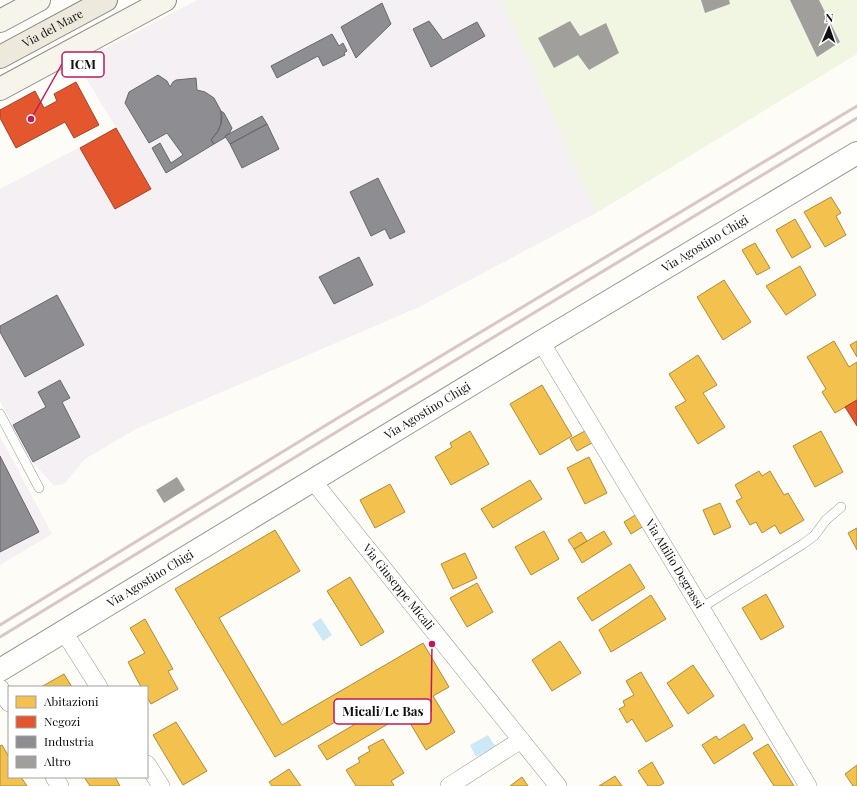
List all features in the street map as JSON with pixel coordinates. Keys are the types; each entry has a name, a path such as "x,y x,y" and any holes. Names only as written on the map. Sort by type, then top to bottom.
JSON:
{"main road":[{"path":"0,21 39,0"},
{"name":"Via del Mare","path":"0,57 106,0"},
{"path":"0,89 165,0"}],"street":[{"name":"Via Agostino Chigi","path":"0,670 541,342 857,153"},
{"name":"Via Attilio Degrassi","path":"541,342 808,786"},
{"name":"Via Giuseppe Micali","path":"313,481 558,786"},
{"path":"64,632 98,686"},
{"path":"0,688 8,701"},
{"path":"449,786 521,740"},
{"path":"148,766 161,786"}],"lane":[{"path":"0,414 39,488"},
{"path":"701,608 803,544 814,536 826,520 841,507"}],"shaded area":[{"path":"197,0 502,0 596,213 419,307 136,429 85,459 64,484 54,486 33,462 0,401 0,189 116,128 77,63"},
{"path":"0,436 52,534 0,565"}],"green space":[{"path":"502,0 857,0 857,54 596,213"}],"water":[{"path":"321,618 332,635 323,641 312,624"},
{"path":"488,735 495,746 476,757 470,745"}],"building: Abitazioni":[{"path":"831,197 841,213 836,216 846,235 825,247 804,212"},
{"path":"795,219 811,247 792,258 776,230"},
{"path":"755,243 770,268 757,275 742,250"},
{"path":"800,266 816,295 786,315 766,286"},
{"path":"724,280 751,322 723,340 697,297"},
{"path":"834,341 849,367 857,362 857,400 835,413 822,392 826,389 807,357"},
{"path":"857,341 857,357 850,345"},
{"path":"698,355 717,385 703,393 725,427 698,444 675,407 686,401 669,374"},
{"path":"542,385 572,436 540,455 510,404"},
{"path":"470,431 489,464 451,485 435,457 452,447 450,443"},
{"path":"585,431 592,443 577,451 570,439"},
{"path":"821,431 843,472 815,487 793,446"},
{"path":"589,457 607,493 585,504 567,468"},
{"path":"759,471 762,476 770,471 784,495 788,493 804,520 780,534 775,525 762,533 756,522 750,525 736,501 742,498 735,485"},
{"path":"530,480 542,499 493,528 481,509"},
{"path":"390,484 405,512 375,528 360,500"},
{"path":"720,503 731,527 714,535 703,510"},
{"path":"637,514 644,526 631,534 624,522"},
{"path":"857,528 857,550 848,533"},
{"path":"275,530 300,571 219,618 282,725 423,643 449,687 433,696 455,732 426,750 403,711 386,720 388,724 327,760 318,746 379,710 373,700 275,757 175,589"},
{"path":"544,531 559,559 531,575 515,547"},
{"path":"604,531 612,544 582,563 574,549"},
{"path":"581,532 587,541 574,549 568,540"},
{"path":"465,553 477,578 453,589 441,564"},
{"path":"630,564 645,588 592,621 577,598"},
{"path":"350,577 384,632 361,646 327,591"},
{"path":"477,583 493,612 467,627 450,598"},
{"path":"766,594 784,627 761,640 742,608"},
{"path":"651,595 666,619 611,652 599,630"},
{"path":"145,619 173,669 168,671 178,689 151,704 148,699 148,686 140,686 128,662 145,653 130,628"},
{"path":"560,641 581,673 552,691 532,660"},
{"path":"693,665 714,696 688,714 667,683"},
{"path":"641,672 673,726 646,742 632,719 627,723 619,709 625,706 623,701 634,695 626,681"},
{"path":"64,674 71,686 43,686"},
{"path":"176,722 207,771 183,785 153,735"},
{"path":"744,724 753,739 714,764 702,745 716,736 719,740"},
{"path":"383,739 404,773 391,781 394,785 393,786 356,786 346,770 360,762 358,758 370,751 368,747"},
{"path":"768,744 794,786 774,786 753,753"},
{"path":"2,745 8,755 8,778 22,778 27,786 0,786 0,746"},
{"path":"652,762 664,783 659,786 648,786 638,771"},
{"path":"857,765 857,786 853,786 845,774"},
{"path":"289,769 301,786 272,786 269,782"},
{"path":"615,776 622,786 599,786"},
{"path":"522,777 528,786 510,786"},
{"path":"85,778 116,778 120,786 90,786"}],"building: Negozi":[{"path":"76,82 99,125 74,138 65,122 16,148 0,118 0,110 35,91 44,108 57,101 54,94"},
{"path":"116,128 151,189 115,209 80,148"},
{"path":"857,400 857,426 845,407"}],"building: Industria":[{"path":"382,3 391,24 356,58 341,27"},
{"path":"429,21 443,40 477,22 485,36 431,67 413,29"},
{"path":"332,34 339,46 343,43 347,51 344,53 345,55 323,66 318,56 277,78 271,66"},
{"path":"158,75 167,81 170,87 176,80 196,78 197,90 205,92 214,98 222,116 218,131 211,140 214,144 166,173 152,148 160,143 171,163 183,155 167,133 149,143 125,103 129,92"},
{"path":"221,111 224,113 232,128 229,134 225,136 226,137 214,144 211,140 221,124"},
{"path":"262,116 267,124 230,144 225,136"},
{"path":"267,124 279,149 242,168 230,144"},
{"path":"378,178 405,232 390,239 385,229 371,236 350,192"},
{"path":"359,257 373,285 334,304 319,277"},
{"path":"57,295 84,345 25,377 0,332 0,326"},
{"path":"60,380 70,398 62,402 80,437 33,462 13,425 46,407 38,392"},
{"path":"0,456 39,532 0,552"}],"building: Altro":[{"path":"701,0 729,0 730,4 705,13"},
{"path":"790,0 819,0 840,42 817,57"},
{"path":"570,21 580,36 606,23 619,53 589,70 578,55 554,68 538,38"},
{"path":"177,477 185,490 164,503 156,490"}],"railway":[{"path":"0,625 341,416 857,106"},
{"path":"0,637 857,118"}],"place":[{"name":"ICM","path":"31,119"},
{"name":"Micali/Le Bas","path":"432,644"}]}
